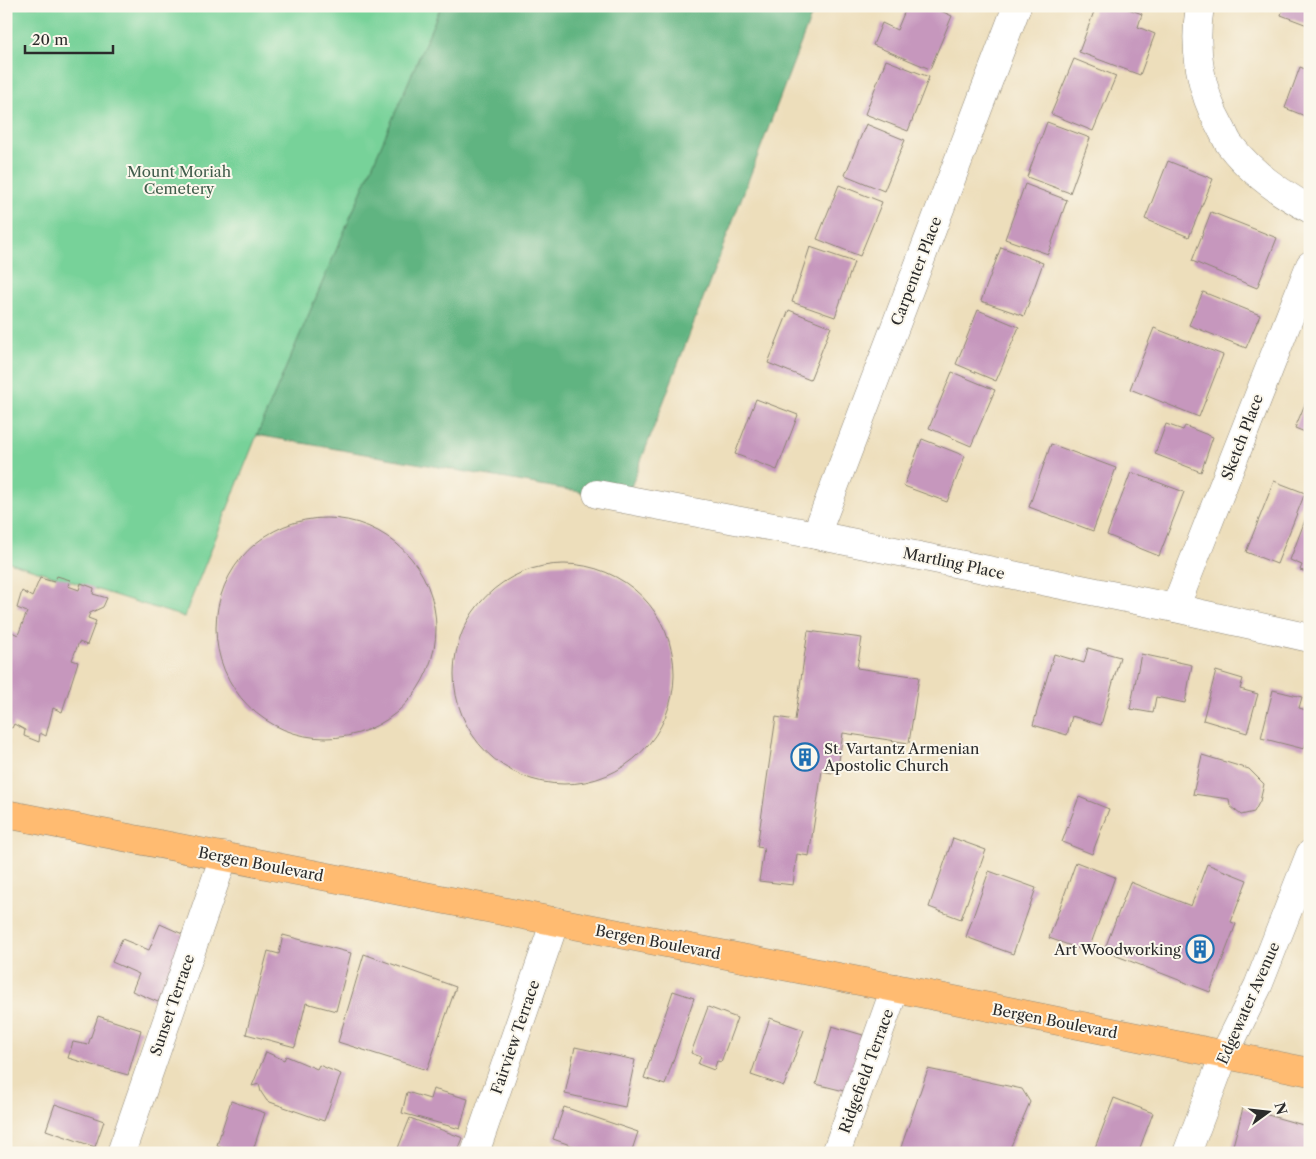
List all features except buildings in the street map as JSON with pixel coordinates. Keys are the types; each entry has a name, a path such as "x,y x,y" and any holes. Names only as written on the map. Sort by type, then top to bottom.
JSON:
{"main road":[{"name":"Bergen Boulevard","path":"6,814 895,988 1310,1072"}],"street":[{"name":"Carpenter Place","path":"816,535 1017,6"},
{"path":"1200,6 1198,47 1200,77 1213,114 1230,144 1258,174 1291,199 1310,209"},
{"name":"Sketch Place","path":"1175,608 1310,265"},
{"name":"Martling Place","path":"598,494 816,535 1175,608 1310,638"},
{"name":"Edgewater Avenue","path":"1187,1153 1224,1055 1258,986 1310,854"},
{"name":"Sunset Terrace","path":"121,1153 224,856"},
{"name":"Fairview Terrace","path":"475,1153 555,921"},
{"name":"Ridgefield Terrace","path":"836,1153 895,988"}],"green space":[{"name":"Mount Moriah Cemetery","path":"6,6 441,6 257,435 184,617 6,561"},
{"path":"441,6 815,6 626,500 257,435"}],"place":[{"name":"St. Vartantz Armenian Apostolic Church","path":"805,757"},
{"name":"Art Woodworking","path":"1200,949"}]}
